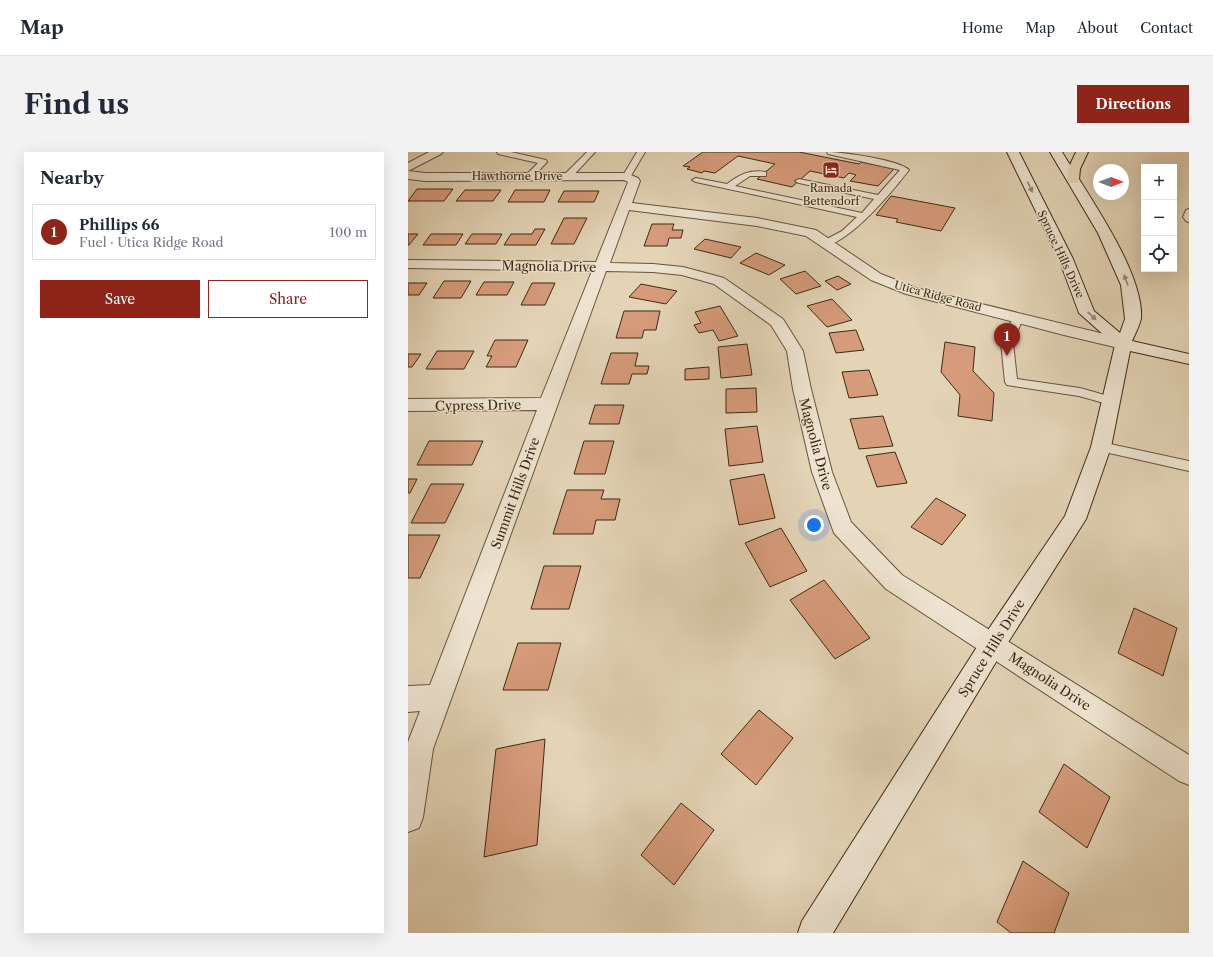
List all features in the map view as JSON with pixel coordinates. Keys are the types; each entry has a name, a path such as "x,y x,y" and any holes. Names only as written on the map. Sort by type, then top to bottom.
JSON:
{"highway":[{"path":"1073,180 1074,169 1082,152"}],"street":[{"path":"408,168 437,152"},
{"name":"Spruce Hills Drive","path":"1013,152 1066,259 1087,313 1123,344"},
{"name":"Spruce Hills Drive","path":"814,933 993,644 1075,519 1101,446 1123,344 1133,319 1128,285 1105,233 1056,152"},
{"name":"Hawthorne Drive","path":"408,175 425,177 626,177"},
{"name":"Summit Hills Drive","path":"408,817 419,749 548,404 625,206 634,181 626,177"},
{"name":"Utica Ridge Road","path":"625,206 757,222 811,233 862,269 893,285 1018,318 1189,359"},
{"name":"Magnolia Drive","path":"408,264 653,268 684,271 719,281 777,322 795,351 802,389 822,472 842,527 894,582 993,644 1189,771"},
{"name":"Cypress Drive","path":"408,405 548,404"},
{"path":"408,699 438,698"}],"lane":[{"path":"502,152 543,162 528,176"},
{"path":"568,176 591,152"},
{"path":"626,177 641,152"},
{"path":"826,243 845,233 864,216 905,170 900,167 831,152"},
{"path":"728,187 744,174 763,174"},
{"path":"696,180 864,216"},
{"path":"799,181 879,198"},
{"path":"1189,212 1187,217 1189,219"},
{"path":"1018,318 1007,343 1011,382 1080,392 1111,401"},
{"path":"1101,446 1189,466"}],"building":[{"name":"Ramada Bettendorf","path":"703,152 799,152 859,164 861,162 894,169 878,186 850,181 856,175 849,173 844,178 810,171 792,187 757,179 775,164 738,156 715,173 704,171 702,173 687,169 690,167 683,166"},
{"path":"417,189 453,189 444,201 408,201"},
{"path":"465,190 501,190 493,201 456,201"},
{"path":"515,190 550,190 544,202 508,202"},
{"path":"564,191 599,191 594,202 558,202"},
{"path":"891,196 955,208 941,231 896,222 898,219 876,215"},
{"path":"564,218 587,218 574,244 551,244"},
{"path":"652,224 674,224 672,230 683,230 681,238 669,238 667,246 644,246"},
{"path":"535,229 545,229 536,245 504,245 511,234 532,234"},
{"path":"408,234 418,234 409,245 408,245"},
{"path":"431,234 463,234 456,245 423,245"},
{"path":"472,234 502,234 496,244 465,244"},
{"path":"705,239 741,247 731,258 694,249"},
{"path":"756,253 785,265 769,275 740,263"},
{"path":"805,271 821,286 796,294 780,279"},
{"path":"838,276 851,284 837,290 825,281"},
{"path":"444,281 471,281 461,298 433,298"},
{"path":"484,282 514,282 507,295 476,295"},
{"path":"408,283 427,283 419,295 408,295"},
{"path":"532,283 555,283 545,305 521,305"},
{"path":"641,284 677,291 666,304 629,297"},
{"path":"832,299 852,320 827,327 807,306"},
{"path":"720,306 738,336 719,341 713,330 699,333 694,325 701,323 695,312"},
{"path":"624,311 660,311 656,330 644,330 642,338 616,338"},
{"path":"856,330 864,350 836,353 829,333"},
{"path":"495,340 528,340 516,367 486,367 492,356 487,356"},
{"path":"945,342 975,347 973,371 994,393 992,421 958,416 960,395 941,372"},
{"path":"747,344 752,375 721,378 718,347"},
{"path":"437,351 474,351 464,369 426,369"},
{"path":"611,353 638,353 635,366 649,366 647,374 632,374 629,384 601,384"},
{"path":"408,354 421,354 412,367 408,367"},
{"path":"709,367 709,379 685,380 685,369"},
{"path":"869,370 878,395 849,398 842,372"},
{"path":"756,388 757,412 726,413 726,389"},
{"path":"595,405 624,405 619,424 589,424"},
{"path":"883,416 893,446 859,449 850,419"},
{"path":"757,426 763,462 729,466 725,429"},
{"path":"429,441 483,441 472,465 417,465"},
{"path":"584,441 614,441 605,474 574,474"},
{"path":"895,452 907,483 877,487 866,456"},
{"path":"764,474 775,518 739,525 730,480"},
{"path":"408,479 417,479 410,493 408,493"},
{"path":"431,484 464,484 445,523 411,523"},
{"path":"567,490 604,490 601,499 620,499 615,520 596,520 593,534 553,534"},
{"path":"936,498 966,515 942,545 911,527"},
{"path":"781,528 807,571 770,587 745,543"},
{"path":"408,535 440,535 420,578 408,578"},
{"path":"544,566 581,566 569,609 531,609"},
{"path":"824,580 870,638 835,659 790,600"},
{"path":"1134,608 1177,628 1163,676 1118,653"},
{"path":"518,643 561,643 548,690 503,690"},
{"path":"759,710 793,738 756,785 721,754"},
{"path":"545,739 537,845 484,857 496,749"},
{"path":"1064,764 1110,797 1087,848 1039,812"},
{"path":"681,803 714,830 674,885 641,855"},
{"path":"1023,861 1069,893 1054,933 1011,933 997,922"}],"place":[{"name":"Ramada Bettendorf","path":"831,170"},
{"name":"Phillips 66","path":"1007,356"}]}
